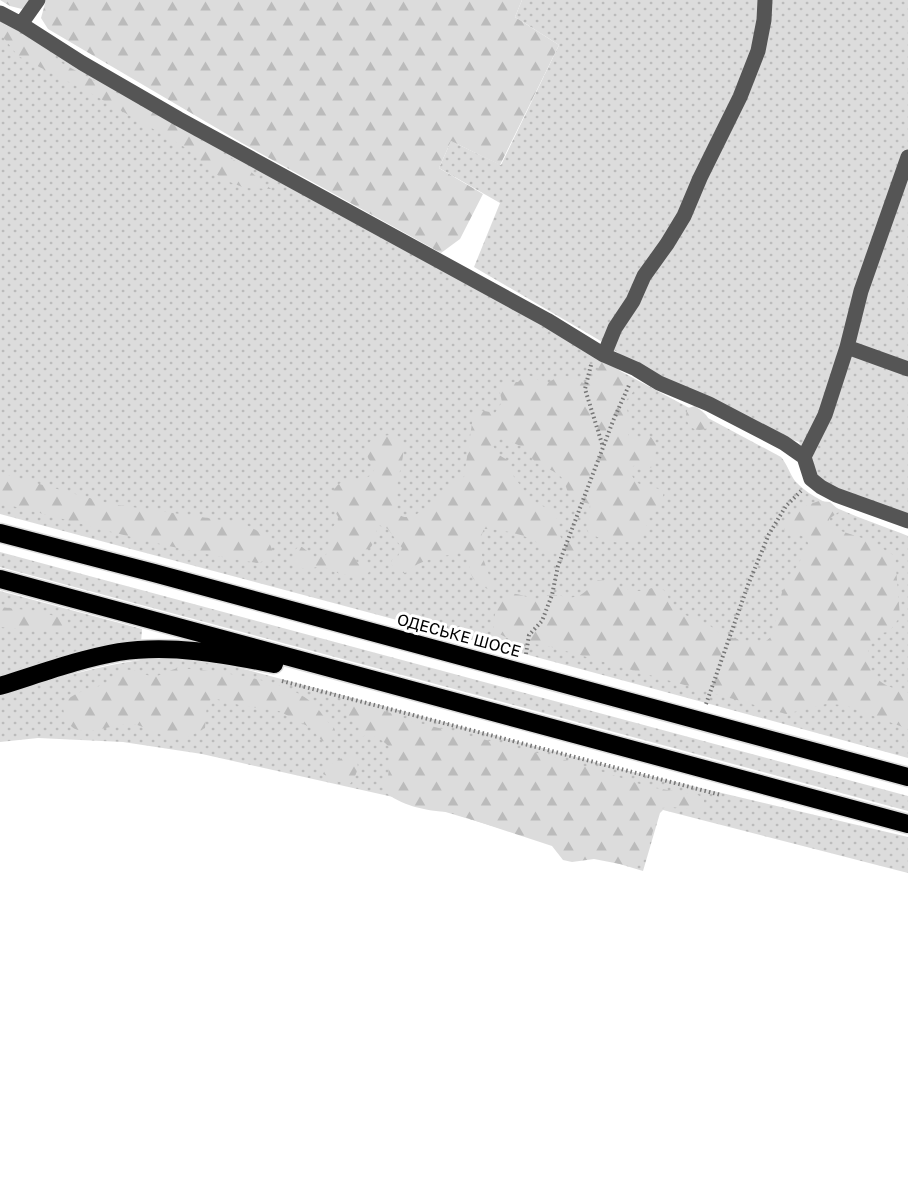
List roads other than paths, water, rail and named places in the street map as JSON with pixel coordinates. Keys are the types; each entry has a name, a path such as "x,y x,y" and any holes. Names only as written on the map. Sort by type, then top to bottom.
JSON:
{"highway":[{"name":"ОДЕСЬКЕ ШОСЕ","path":"0,533 908,777"},
{"path":"0,579 908,824"},
{"path":"0,686 87,659 120,652 146,650 182,650 216,654 365,678"}],"lane":[{"path":"21,24 38,0"},
{"path":"601,353 633,301 644,276 684,216 699,178 740,97 758,51 765,0"},
{"path":"0,13 160,108 547,320 601,353 636,369 659,383 709,404 784,443 804,457 811,480 836,495 908,521"},
{"path":"804,457 825,415 847,347 861,291 908,157"},
{"path":"847,347 908,369"}]}
